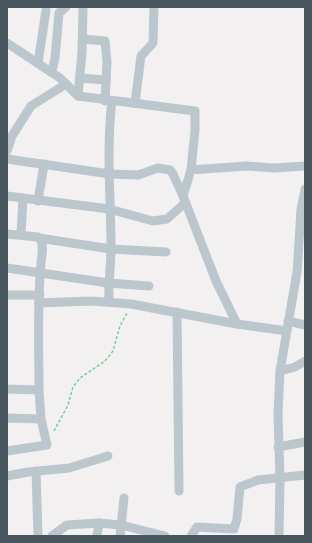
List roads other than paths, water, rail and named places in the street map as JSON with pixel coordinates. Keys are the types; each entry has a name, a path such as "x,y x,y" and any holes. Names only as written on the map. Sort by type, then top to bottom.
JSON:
{"street":[{"path":"52,71 55,58 59,13 66,7"},
{"path":"78,96 83,39 83,7"},
{"path":"135,104 141,56 152,46 154,40 154,7"},
{"path":"38,63 46,10"},
{"path":"83,39 105,41 110,174 109,209 111,249 108,283 109,302"},
{"path":"7,42 52,71 78,96 195,111 195,130 191,170 184,200 167,218 157,221 109,209 7,196"},
{"path":"80,78 106,80"},
{"path":"8,147 31,106 66,84"},
{"path":"7,132 8,147"},
{"path":"7,159 110,174 138,174 154,168 166,169 173,174 216,281 237,324"},
{"path":"38,201 44,164"},
{"path":"191,170 246,166 274,168 305,166"},
{"path":"279,536 280,478 278,447 280,371 302,240 301,210 305,189"},
{"path":"21,234 23,199"},
{"path":"7,234 21,234 111,249 166,252"},
{"path":"7,451 45,446 47,444 41,419 39,390 40,272 43,249 40,238"},
{"path":"7,268 108,283 149,286"},
{"path":"7,295 40,299 131,304 237,324 287,331"},
{"path":"177,312 179,491"},
{"path":"288,321 305,325"},
{"path":"280,371 295,367 305,361"},
{"path":"7,389 39,390"},
{"path":"7,418 41,419"},
{"path":"278,447 305,442"},
{"path":"7,476 36,471 69,468 108,456"},
{"path":"36,471 38,536"},
{"path":"191,536 197,527 234,530 237,519 239,488 258,480 305,475"},
{"path":"120,536 124,498"},
{"path":"98,536 99,523"},
{"path":"52,536 67,525 99,523 121,525 165,536"}]}
